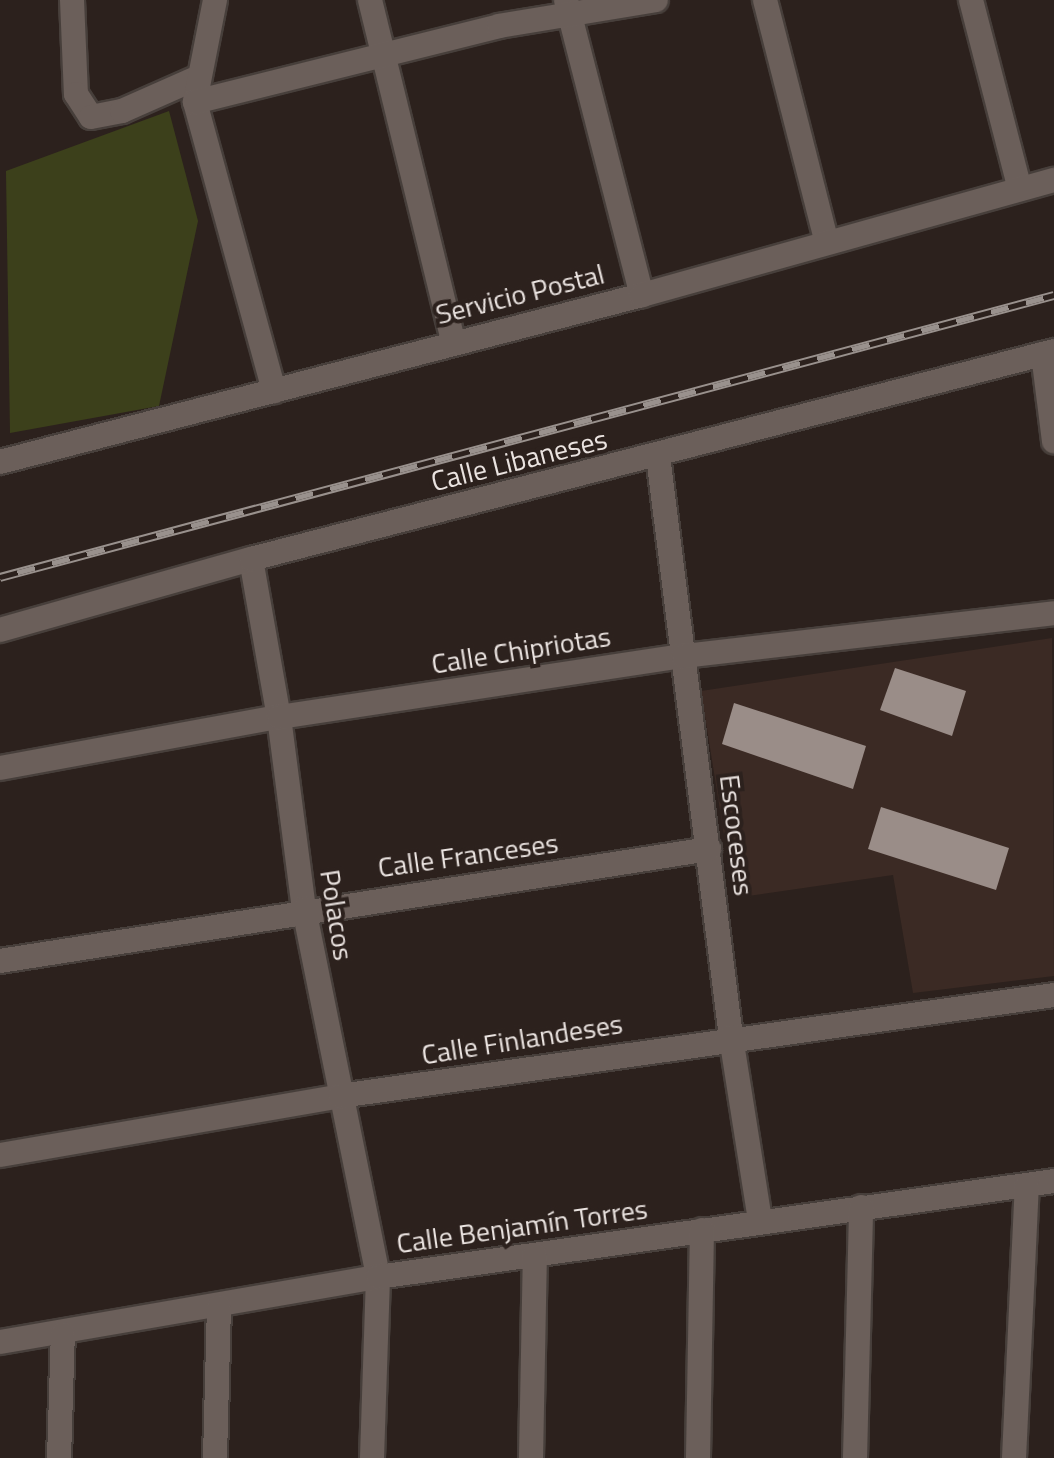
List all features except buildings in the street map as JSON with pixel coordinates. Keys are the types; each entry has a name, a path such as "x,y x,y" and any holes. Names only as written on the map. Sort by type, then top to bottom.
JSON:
{"street":[{"path":"72,0 76,94 91,117 114,114 199,77"},
{"path":"215,0 195,102 274,391"},
{"path":"370,0 453,341"},
{"path":"195,102 383,57 568,7 656,0"},
{"path":"765,0 826,239"},
{"path":"971,0 1020,189"},
{"path":"568,7 642,295"},
{"name":"Servicio Postal","path":"0,462 453,341 642,295 826,239 1054,180"},
{"path":"1048,353 1054,441"},
{"name":"Calle Libaneses","path":"0,630 251,559 1048,353"},
{"name":"Escoceses","path":"658,456 731,1037 760,1221"},
{"name":"Polacos","path":"251,559 279,717 304,909 378,1277 372,1458"},
{"name":"Calle Chipriotas","path":"0,768 279,717 684,656 1054,613"},
{"name":"Calle Franceses","path":"0,961 304,909 709,849"},
{"name":"Calle Finlandeses","path":"0,1155 340,1096 731,1037 1054,995"},
{"name":"Calle Benjamín Torres","path":"0,1342 63,1334 378,1277 1054,1181"},
{"path":"1014,1458 1027,1185"},
{"path":"855,1458 861,1207"},
{"path":"698,1458 702,1230"},
{"path":"531,1458 535,1255"},
{"path":"215,1458 219,1307"},
{"path":"59,1458 63,1334"}],"shaded area":[{"path":"1052,638 1054,976 913,993 893,875 734,898 701,691"}],"green space":[{"path":"169,111 198,221 159,406 10,433 6,171"}],"railway":[{"path":"0,577 1054,295"}]}
